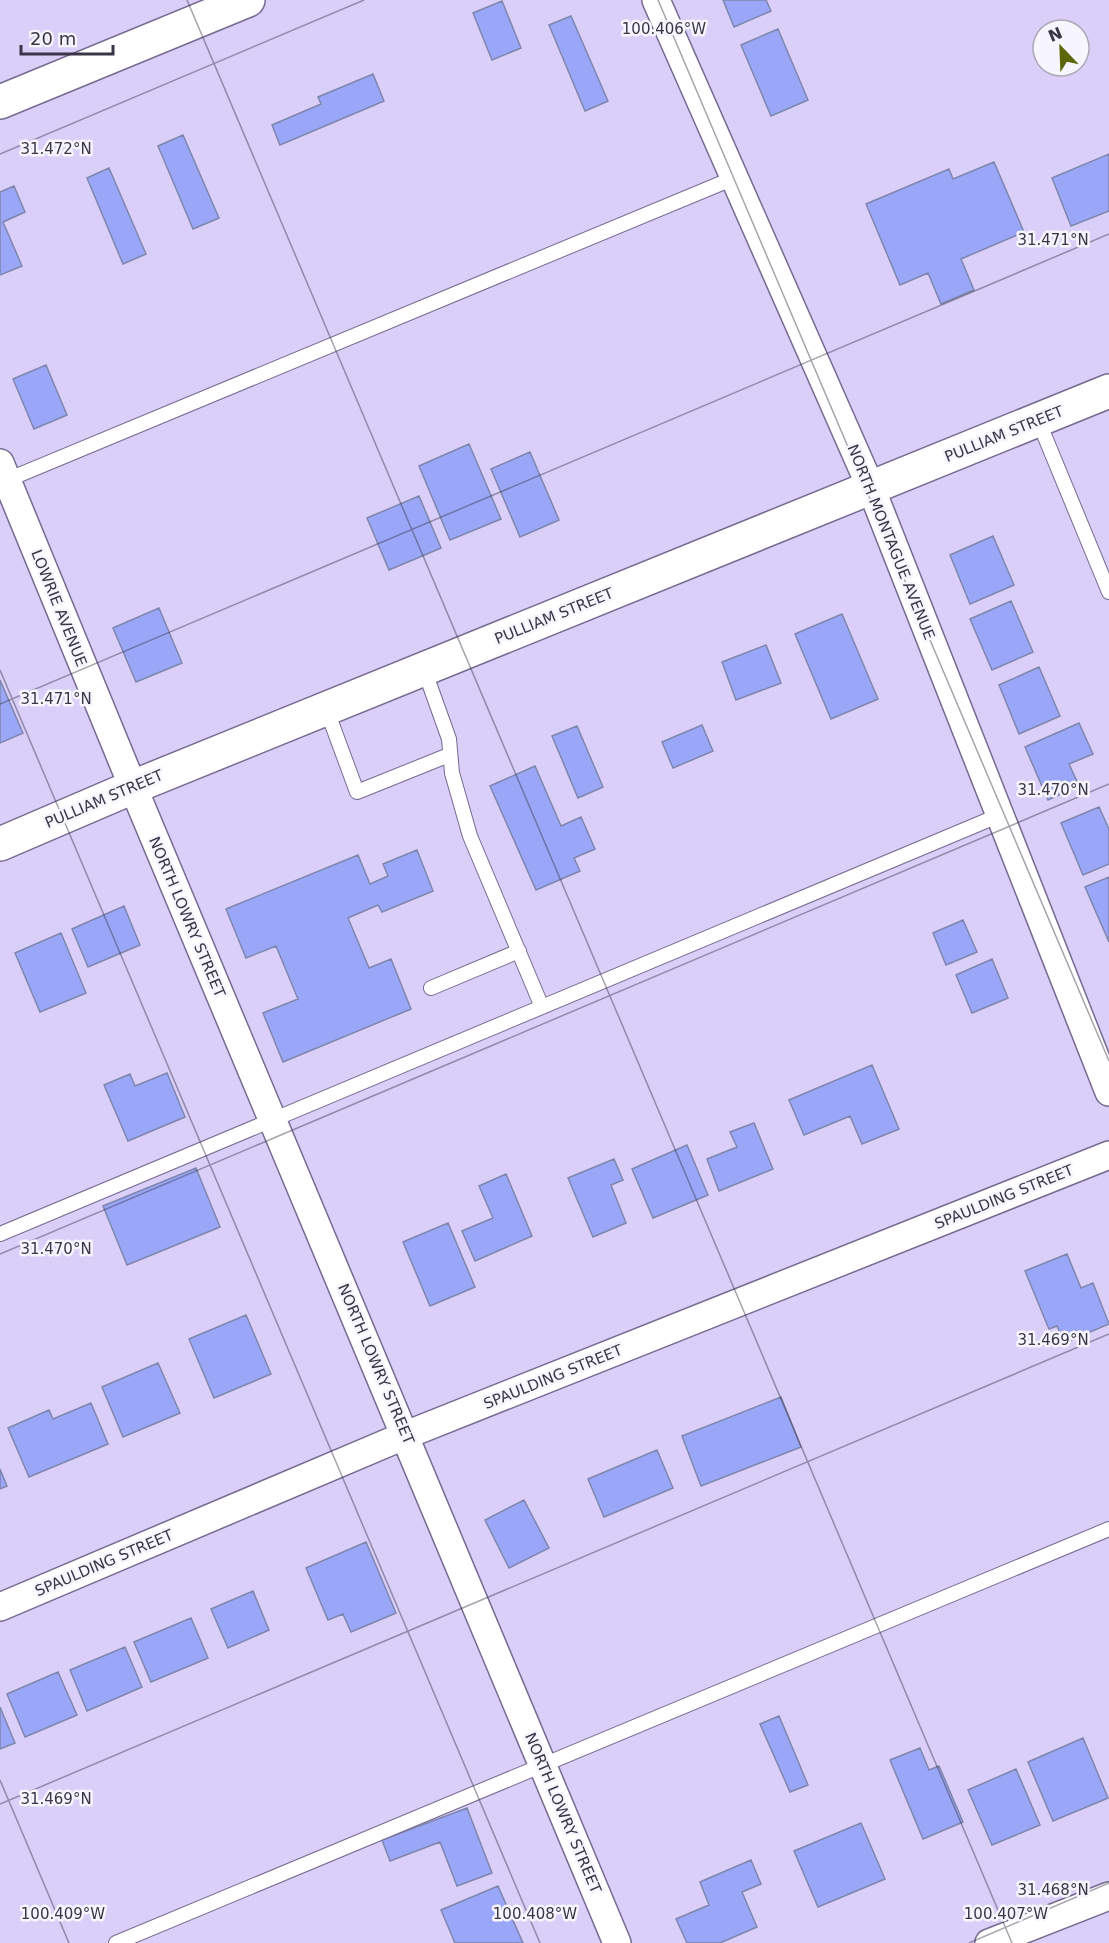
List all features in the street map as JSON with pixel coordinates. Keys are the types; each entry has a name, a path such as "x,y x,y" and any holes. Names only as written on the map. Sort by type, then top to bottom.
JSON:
{"main road":[{"path":"0,102 248,0"},
{"name":"PULLIAM STREET","path":"0,844 326,708 1109,391"}],"street":[{"name":"NORTH MONTAGUE AVENUE","path":"656,0 871,488 1109,1092"},
{"name":"LOWRIE AVENUE","path":"2,475 133,787"},
{"name":"NORTH LOWRY STREET","path":"133,787 617,1943"},
{"name":"SPAULDING STREET","path":"0,1607 406,1435 1109,1155"},
{"path":"989,1943 1109,1896"}],"lane":[{"path":"2,475 734,178"},
{"path":"1038,420 1109,592"},
{"path":"424,669 449,739 449,755 470,836 542,1006"},
{"path":"326,708 357,792 449,755"},
{"path":"0,1234 999,815"},
{"path":"431,988 519,951"},
{"path":"116,1943 1109,1529"}],"building":[{"path":"723,0 766,0 771,11 734,27"},
{"path":"502,1 521,48 492,60 473,13"},
{"path":"571,16 608,101 585,111 549,25"},
{"path":"778,29 808,100 771,116 741,45"},
{"path":"373,74 384,101 280,145 272,125 321,104 318,97"},
{"path":"183,135 219,218 193,229 158,146"},
{"path":"1109,154 1109,211 1071,226 1052,178"},
{"path":"994,162 1024,232 961,259 974,290 941,304 928,273 900,285 866,204 949,169 953,179"},
{"path":"109,168 146,254 123,264 87,178"},
{"path":"14,186 25,212 3,222 22,266 0,275 0,192"},
{"path":"46,365 67,415 34,429 13,379"},
{"path":"469,444 501,519 450,540 419,466"},
{"path":"530,452 559,520 520,537 491,469"},
{"path":"419,496 441,548 389,570 367,518"},
{"path":"993,536 1014,585 970,604 950,555"},
{"path":"1011,601 1033,652 992,670 970,619"},
{"path":"159,608 182,663 136,682 113,628"},
{"path":"842,614 878,699 831,719 795,634"},
{"path":"766,645 781,683 736,700 722,662"},
{"path":"1039,667 1060,716 1019,734 999,685"},
{"path":"0,680 23,733 0,743"},
{"path":"1079,723 1093,754 1069,764 1079,786 1048,800 1025,747"},
{"path":"702,725 713,751 673,768 662,742"},
{"path":"577,726 603,787 578,798 552,736"},
{"path":"535,766 561,826 581,817 595,849 574,858 580,871 536,890 490,786"},
{"path":"1099,807 1109,829 1109,864 1083,875 1061,823"},
{"path":"417,850 433,891 382,912 378,905 348,918 369,968 391,959 411,1009 283,1062 263,1013 298,999 276,946 246,958 226,909 358,855 370,884 388,876 383,864"},
{"path":"1109,877 1109,942 1085,887"},
{"path":"124,906 140,945 88,967 72,929"},
{"path":"963,920 977,952 946,965 933,933"},
{"path":"61,933 86,993 40,1012 15,953"},
{"path":"992,959 1008,998 972,1013 956,975"},
{"path":"872,1065 899,1129 862,1144 850,1116 804,1135 789,1100"},
{"path":"167,1073 185,1117 128,1141 104,1085 130,1074 135,1086"},
{"path":"754,1123 773,1169 719,1191 707,1159 737,1147 730,1132"},
{"path":"687,1145 708,1195 653,1218 632,1169"},
{"path":"614,1159 623,1180 611,1185 626,1223 593,1237 568,1178"},
{"path":"196,1168 220,1227 127,1265 103,1206"},
{"path":"506,1174 532,1236 475,1261 462,1231 493,1218 479,1186"},
{"path":"448,1223 475,1287 430,1306 403,1242"},
{"path":"1067,1254 1081,1288 1093,1283 1109,1324 1064,1343 1057,1326 1049,1329 1025,1271"},
{"path":"246,1315 271,1374 214,1398 189,1339"},
{"path":"158,1363 180,1413 123,1437 102,1387"},
{"path":"781,1397 801,1447 701,1486 682,1436"},
{"path":"91,1403 108,1444 29,1477 8,1428 49,1410 53,1419"},
{"path":"657,1450 673,1488 604,1517 588,1479"},
{"path":"0,1469 7,1486 0,1489"},
{"path":"524,1500 549,1548 509,1568 485,1520"},
{"path":"366,1542 396,1613 351,1632 343,1614 328,1620 306,1568"},
{"path":"253,1591 269,1630 228,1648 211,1609"},
{"path":"191,1618 208,1658 151,1682 134,1642"},
{"path":"125,1647 142,1687 87,1711 70,1670"},
{"path":"58,1672 77,1715 25,1737 7,1694"},
{"path":"0,1707 15,1743 0,1749"},
{"path":"779,1716 808,1785 790,1792 760,1724"},
{"path":"1083,1738 1108,1798 1053,1821 1028,1762"},
{"path":"920,1748 929,1770 939,1766 963,1822 923,1839 890,1760"},
{"path":"1016,1769 1040,1825 992,1845 968,1790"},
{"path":"467,1808 492,1873 457,1886 440,1842 390,1861 382,1840"},
{"path":"861,1823 885,1879 818,1907 794,1851"},
{"path":"751,1860 761,1884 742,1892 757,1927 720,1943 687,1943 676,1919 709,1905 700,1882"},
{"path":"498,1886 523,1943 455,1943 441,1910"}]}
